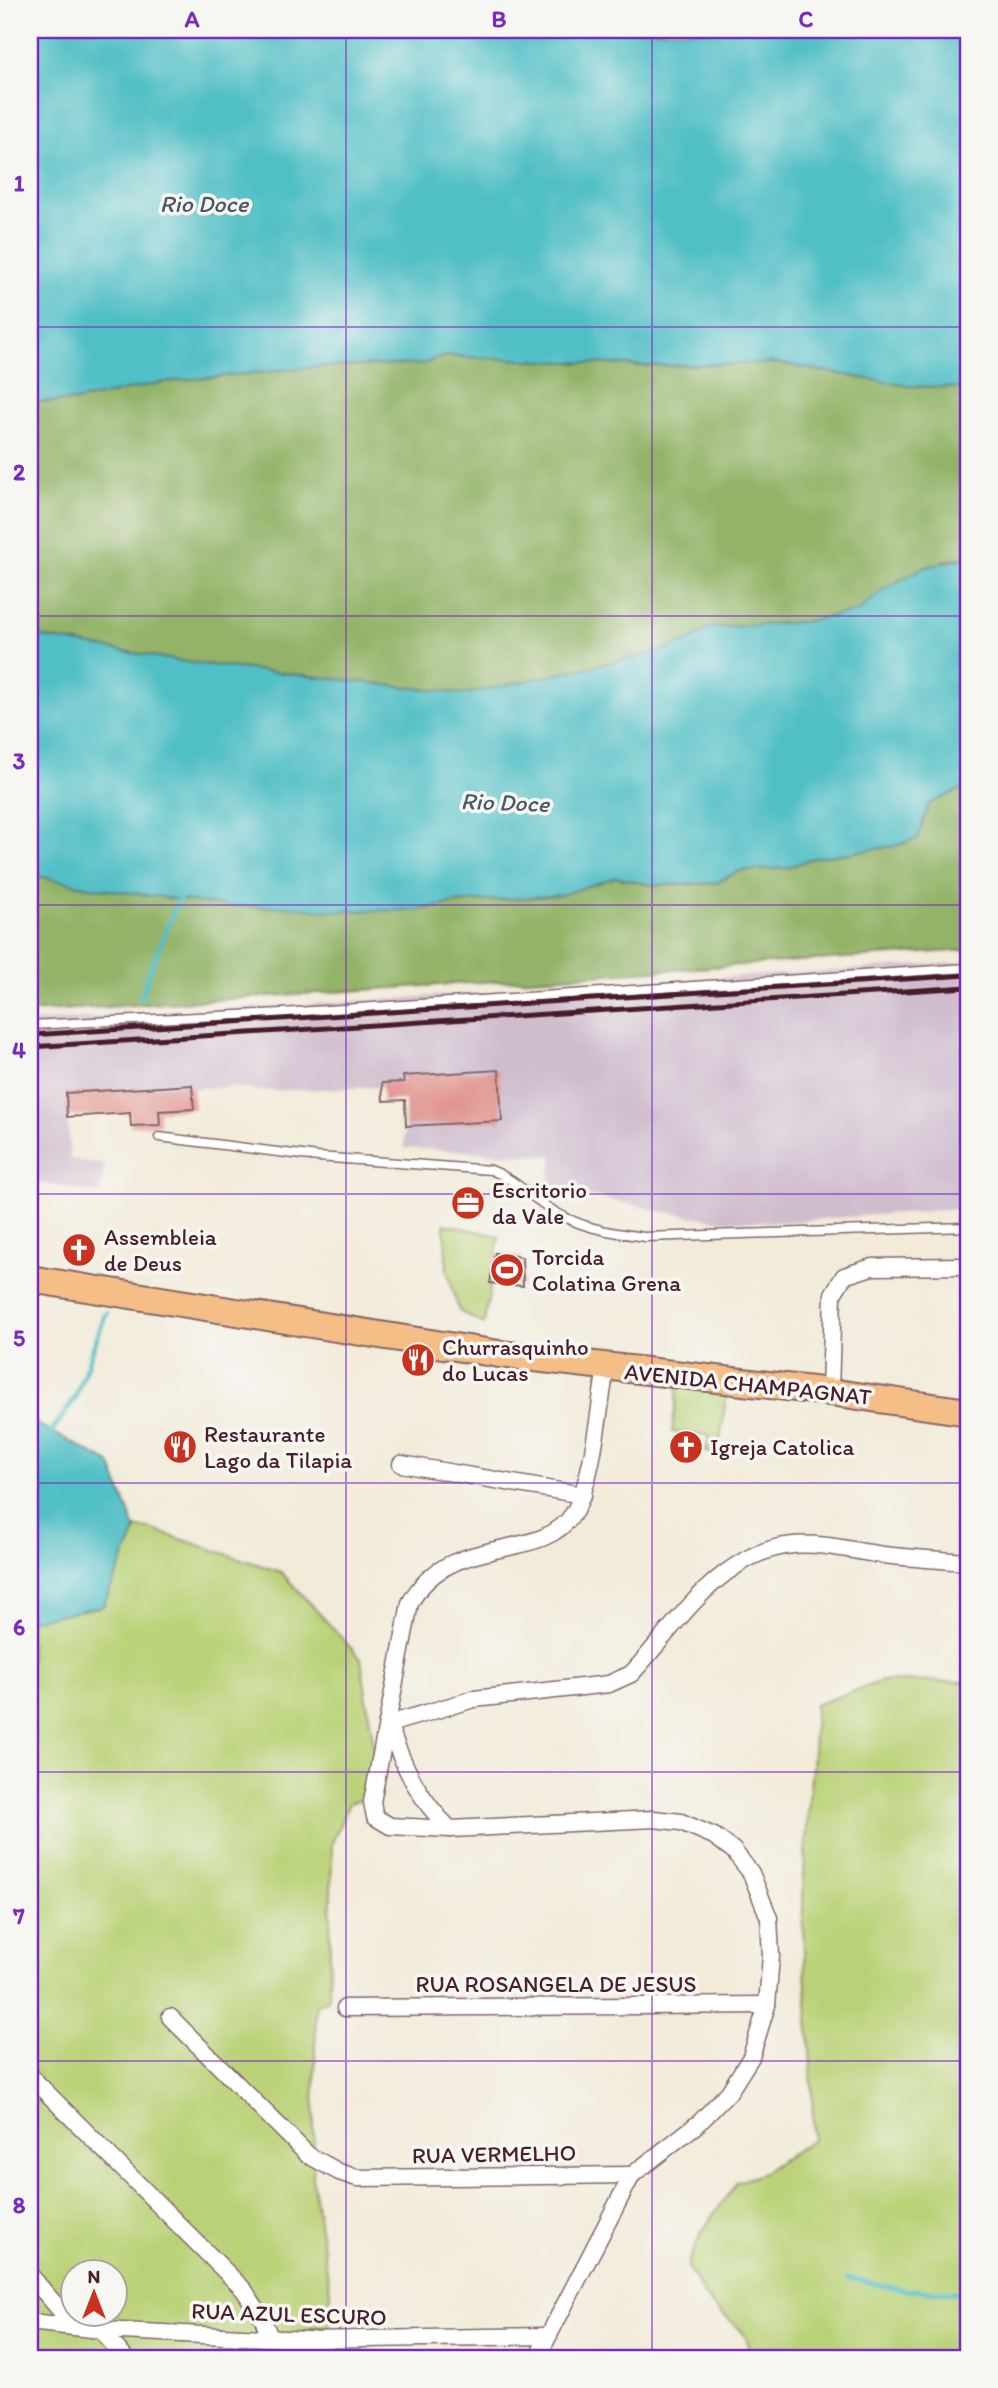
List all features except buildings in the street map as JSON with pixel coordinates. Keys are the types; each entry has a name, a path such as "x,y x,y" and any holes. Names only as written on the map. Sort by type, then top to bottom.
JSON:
{"main road":[{"name":"AVENIDA CHAMPAGNAT","path":"30,1279 606,1368 830,1392 968,1412"}],"street":[{"path":"830,1392 833,1294 844,1276 859,1269 968,1266"},
{"path":"537,2358 632,2175 700,2122 729,2092 751,2057 761,2034 767,2005 771,1956 769,1918 761,1893 739,1857 714,1836 681,1822 654,1819 450,1829 390,1826 379,1821 373,1814 372,1802 388,1724 405,1614 415,1592 438,1571 459,1558 544,1536 565,1526 583,1495 606,1368"},
{"path":"401,1464 583,1495"},
{"path":"388,1724 474,1699 609,1684 622,1679 644,1660 710,1587 734,1567 783,1546 814,1543 897,1556 968,1562"},
{"path":"388,1724 402,1762 425,1803 450,1829"},
{"name":"RUA ROSANGELA DE JESUS","path":"345,2008 767,2005"},
{"name":"RUA VERMELHO","path":"170,2017 308,2155 339,2172 358,2178 632,2175"},
{"path":"30,2076 244,2290 263,2319 270,2338"},
{"path":"30,2274 60,2310"},
{"name":"RUA AZUL ESCURO","path":"30,2322 60,2323"},
{"name":"RUA AZUL ESCURO","path":"91,2328 355,2341 548,2336"},
{"path":"101,2330 125,2358"}],"lane":[{"path":"30,1026 968,968"},
{"path":"159,1136 318,1157 491,1170 505,1175 564,1217 594,1231 645,1237 968,1227"}],"shaded area":[{"path":"968,962 968,1208 783,1222 723,1221 660,1211 549,1186 553,1156 404,1148 405,1100 383,1101 382,1087 262,1091 232,1087 193,1088 192,1085 66,1093 70,1159 105,1165 100,1193 30,1181 30,1022"}],"green space":[{"path":"450,356 647,366 777,363 909,386 968,388 968,557 947,560 873,599 859,611 803,622 709,628 691,640 658,652 466,694 186,662 30,635 30,402 76,401 165,382 313,367 424,364"},
{"path":"961,789 968,790 968,950 30,1012 30,874 89,887 225,906 299,907 323,911 417,910 456,903 561,895 616,877 651,885 716,883 739,871 787,868 813,858 895,846 917,838 929,804"},
{"path":"444,1224 499,1236 484,1324 459,1311 447,1270"},
{"path":"678,1385 727,1391 718,1454 706,1452 709,1435 672,1432"},
{"path":"137,1528 150,1529 281,1572 361,1659 380,1791 379,1796 349,1803 332,1843 329,1996 327,2001 316,2004 313,2184 330,2291 329,2358 30,2358 30,1620 103,1606"},
{"path":"882,1681 968,1682 968,2358 749,2358 744,2333 709,2302 688,2268 688,2263 703,2230 737,2182 761,2174 813,2139 803,1919 815,1705"}],"water":[{"name":"Rio Doce","path":"30,30 968,30 968,388 909,386 777,363 647,366 450,356 424,364 313,367 165,382 76,401 30,402"},
{"name":"Rio Doce","path":"968,557 968,790 961,789 929,804 918,838 895,846 813,858 787,868 739,871 716,883 651,885 616,877 561,895 456,903 417,910 323,911 299,907 225,906 89,887 30,874 30,635 186,662 466,694 658,652 691,640 709,628 803,622 858,611 882,590 923,568"},
{"path":"30,1420 110,1463 136,1531 103,1606 30,1620"}],"waterway":[{"path":"141,999 181,894"},
{"path":"47,1438 75,1398 106,1313"},
{"path":"848,2278 904,2290 968,2293"}],"railway":[{"path":"30,1035 968,975"},
{"path":"30,1047 968,987"}],"place":[{"name":"Escritorio da Vale","path":"468,1203"},
{"name":"Assembleia de Deus","path":"79,1250"},
{"name":"Torcida Colatina Grena","path":"507,1270"},
{"name":"Churrasquinho do Lucas","path":"418,1360"},
{"name":"Restaurante Lago da Tilapia","path":"180,1447"},
{"name":"Igreja Catolica","path":"686,1447"}]}
